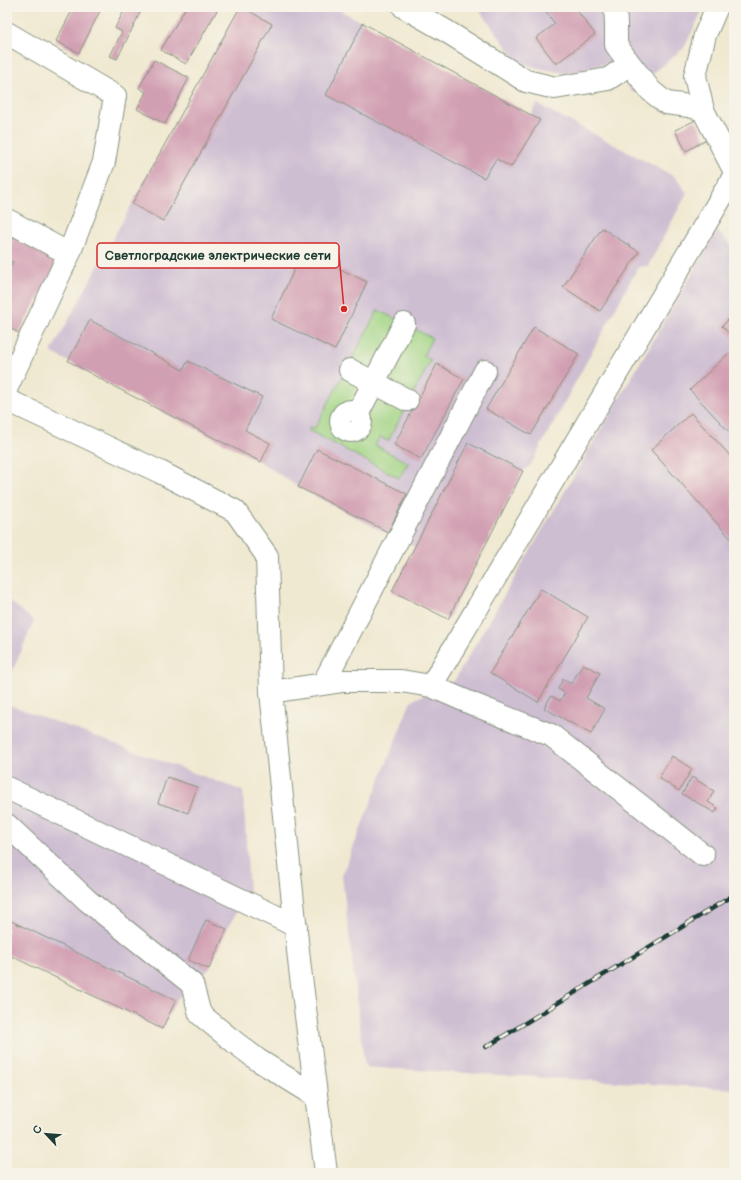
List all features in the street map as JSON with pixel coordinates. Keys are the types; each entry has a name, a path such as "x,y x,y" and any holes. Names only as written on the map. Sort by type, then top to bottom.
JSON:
{"street":[{"path":"404,7 446,31 526,81 555,88 608,79 630,64"},
{"path":"615,7 616,45 651,91 666,103 689,106 702,110"},
{"path":"717,7 705,35 695,76 702,110 734,170"},
{"path":"7,33 115,96 104,162 69,254 7,387"},
{"path":"431,686 734,176"},
{"path":"7,220 69,254"},
{"path":"343,412 374,383 404,324"},
{"path":"350,370 407,400"},
{"path":"323,684 485,371"},
{"path":"7,400 160,472 235,511 267,556 271,692 296,926 326,1173"},
{"path":"271,692 343,681 401,681 431,686 551,735 703,855"},
{"path":"7,788 296,926"},
{"path":"7,826 88,901 192,984 200,1014 258,1060 316,1096"}],"shaded area":[{"path":"240,7 334,7 531,115 537,104 675,177 687,193 648,266 638,267 530,466 523,471 448,619 392,591 415,547 298,487 261,462 115,387 51,352"},
{"path":"477,7 704,7 684,48 656,71 633,93 610,62 567,74 518,62"},
{"path":"717,231 734,248 734,1089 365,1067 342,876 411,701 454,681"},
{"path":"7,599 34,621 7,684"},
{"path":"7,704 243,791 249,889 227,929 209,969 176,1000 162,1029 7,954"}],"green space":[{"path":"378,310 432,338 423,356 431,360 388,441 380,437 375,445 408,463 399,478 308,430 310,427 315,428"}],"building":[{"path":"74,7 102,7 79,53 56,41"},
{"path":"126,7 143,7 117,59 110,56 122,32 115,28"},
{"path":"186,7 219,7 186,64 161,50"},
{"path":"240,7 272,24 163,221 132,204"},
{"path":"543,7 574,7 595,34 556,64 536,38 555,24"},
{"path":"363,23 540,120 511,167 496,159 484,178 326,95"},
{"path":"154,60 189,78 165,124 137,109 146,92 139,88"},
{"path":"696,120 706,140 686,151 675,130"},
{"path":"602,228 639,252 600,311 563,287"},
{"path":"15,236 59,260 19,333 7,327 7,272 13,262 7,259 7,251"},
{"path":"303,251 367,282 335,350 271,319"},
{"path":"734,314 734,339 722,326"},
{"path":"90,320 183,370 188,361 262,397 245,430 270,443 261,462 115,387 68,361"},
{"path":"534,327 579,354 531,435 486,409"},
{"path":"729,353 734,358 734,437 690,390"},
{"path":"437,364 464,379 421,459 394,445"},
{"path":"691,413 734,460 734,542 651,450"},
{"path":"468,443 523,471 448,619 392,591"},
{"path":"317,449 407,494 388,532 298,487"},
{"path":"541,589 588,617 538,702 490,673"},
{"path":"583,664 600,673 586,698 605,709 591,734 544,708 551,696 560,701 565,693 558,689 563,679 571,684"},
{"path":"672,756 692,769 679,791 659,778"},
{"path":"167,777 197,787 188,813 158,803"},
{"path":"692,777 714,791 708,802 718,808 715,813 682,794"},
{"path":"7,919 176,1000 162,1029 7,954"},
{"path":"206,920 227,929 209,969 188,960"}],"railway":[{"path":"486,1047 734,895"}],"place":[{"name":"Светлоградские электрические сети","path":"344,309"}]}
